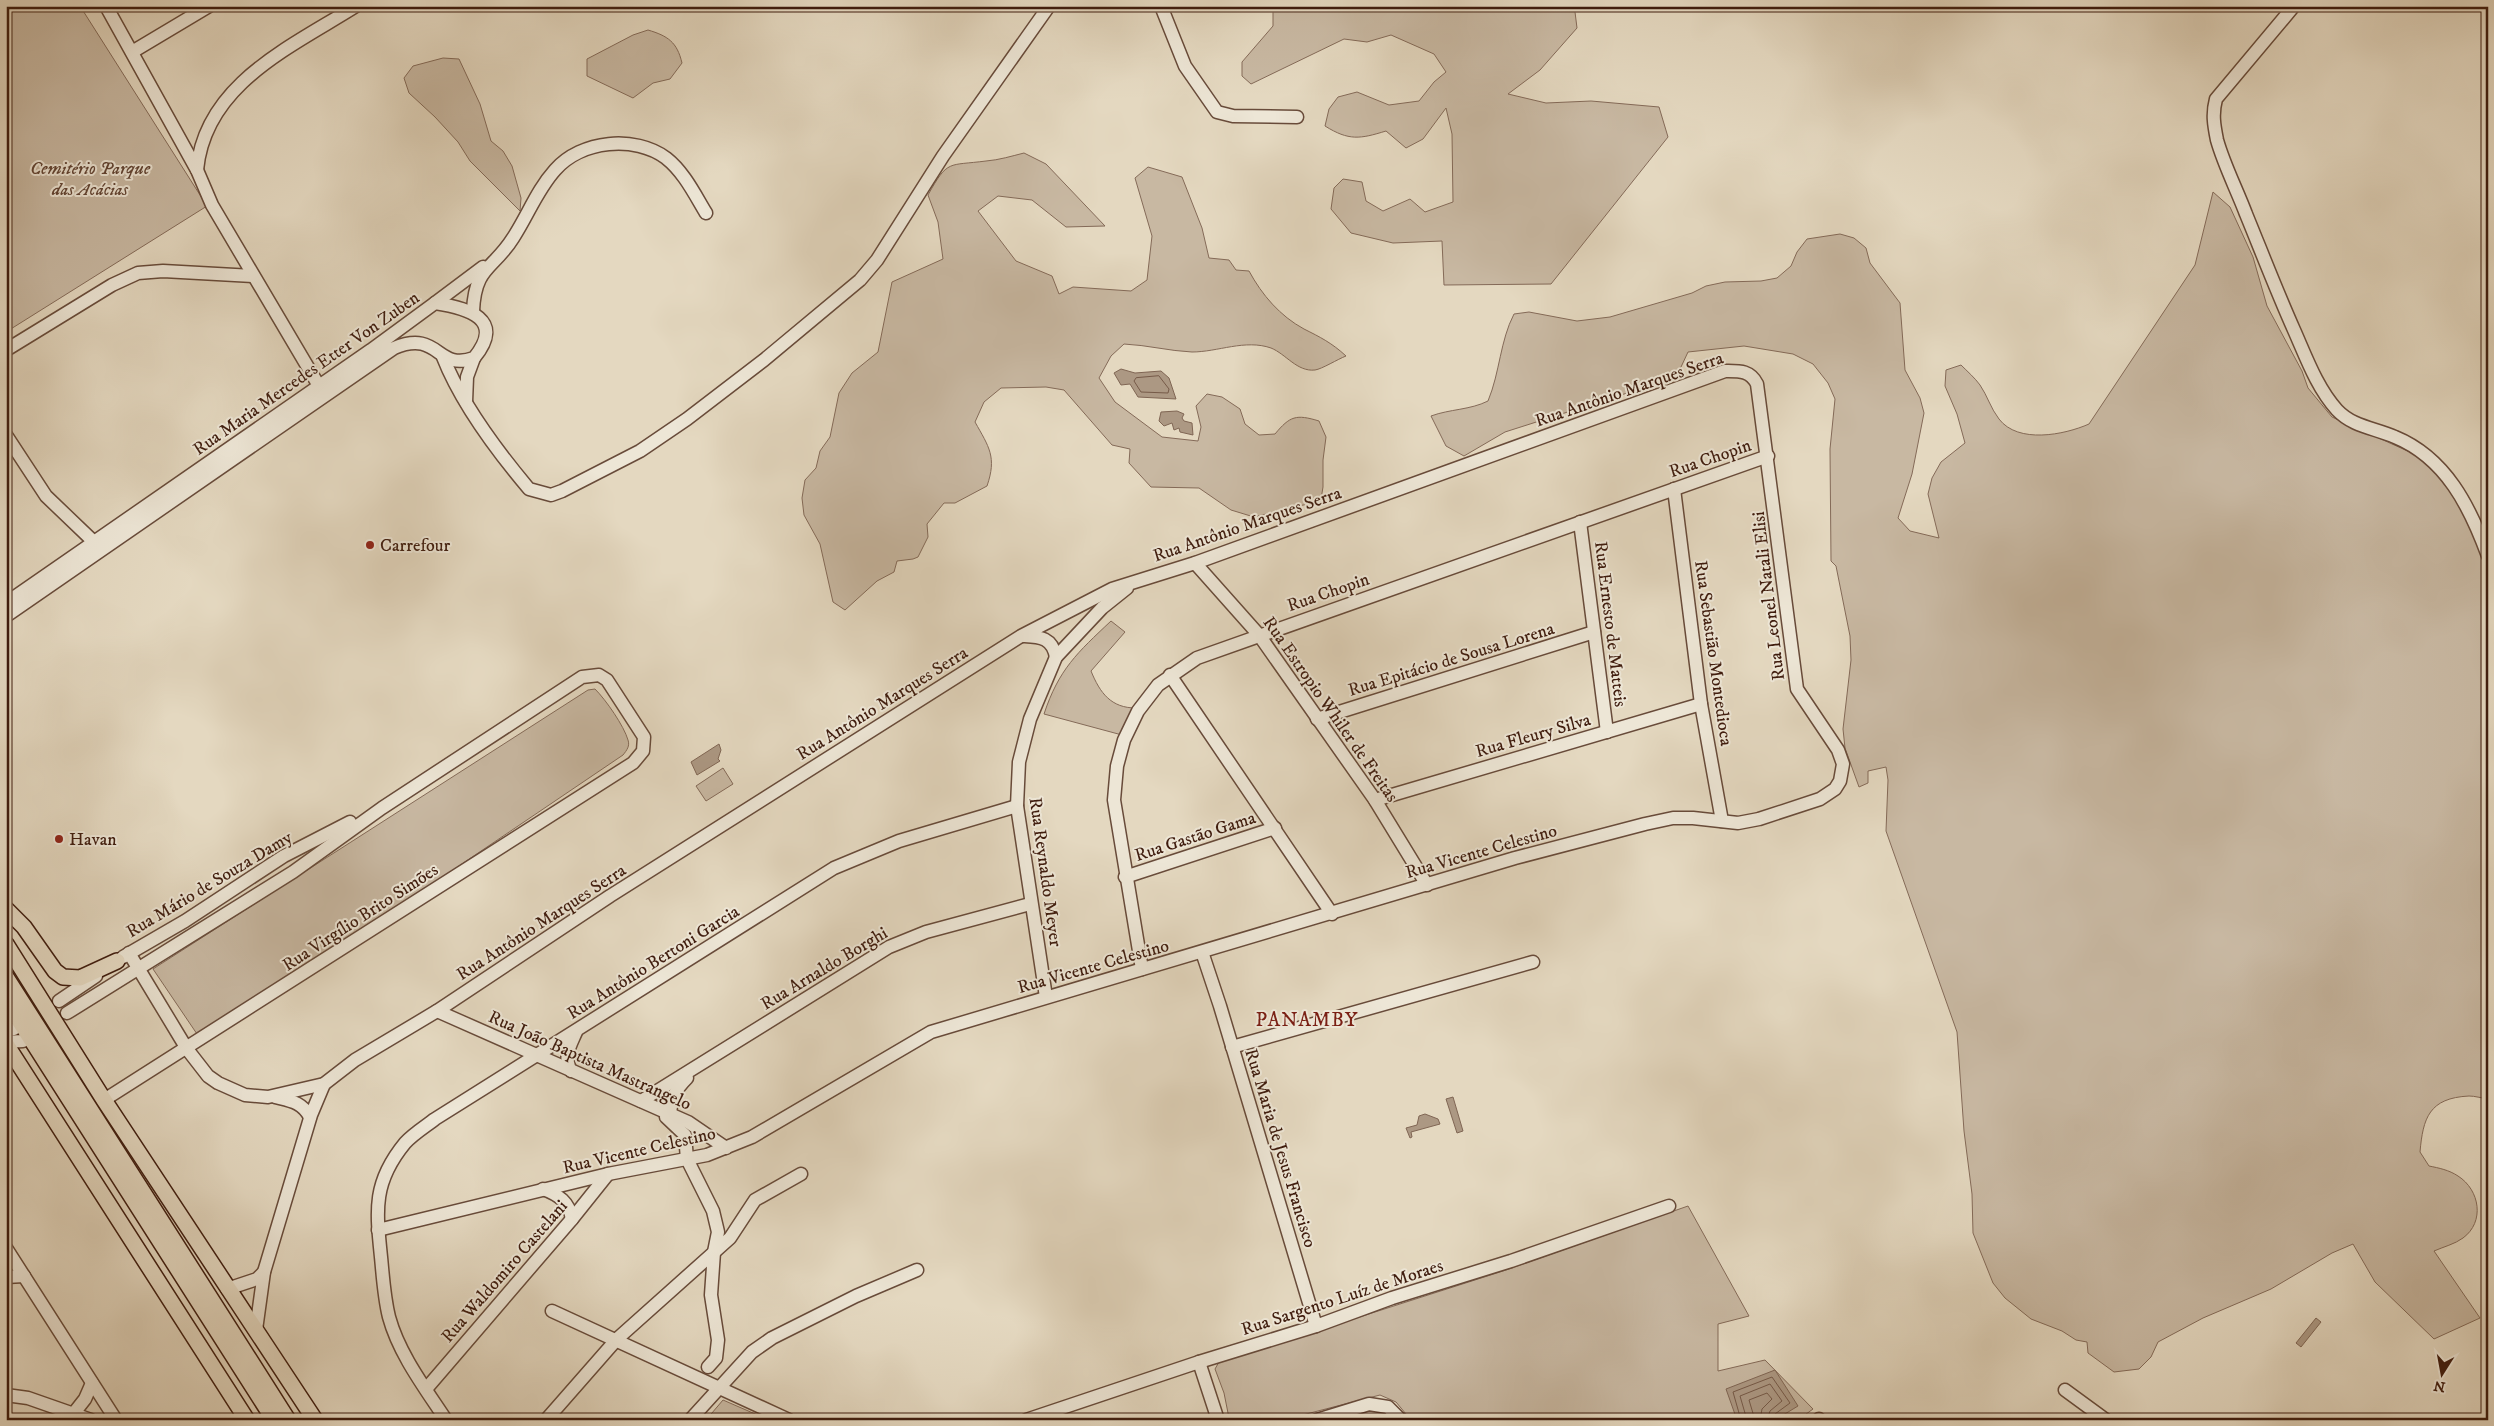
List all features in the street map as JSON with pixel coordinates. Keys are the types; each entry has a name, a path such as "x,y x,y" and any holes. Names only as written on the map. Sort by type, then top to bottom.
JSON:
{"main road":[{"path":"6,909 24,927 55,971 63,977 80,978 123,957"},
{"path":"6,944 104,1100 315,1420"},
{"path":"6,977 288,1420"},
{"path":"6,1000 274,1420"},
{"path":"6,1043 247,1420"}],"street":[{"path":"106,6 197,170 212,205 319,386"},
{"path":"132,52 209,6"},
{"path":"197,170 199,153 209,126 225,98 238,84 270,60 356,6"},
{"path":"443,357 452,380 466,402 529,489 551,495 640,451 764,360 839,299 877,260 954,141 1049,6"},
{"path":"1161,6 1185,66 1217,112 1233,116 1297,117"},
{"path":"2294,6 2216,99 2212,112 2218,142 2269,271 2307,361 2323,392 2338,410 2352,422 2395,437 2436,463 2462,496 2474,518 2488,556"},
{"path":"466,402 467,377 474,358 482,349 486,331 482,322 473,311 475,286 513,239 535,198 555,170 568,157 582,150 600,145 636,145 666,158 679,170 706,213"},
{"path":"435,303 496,258"},
{"path":"6,350 112,285 138,273 164,271 254,276"},
{"name":"Rua Maria Mercedes Etter Von Zuben","path":"6,603 403,328 435,303 473,311"},
{"name":"Rua Maria Mercedes Etter Von Zuben","path":"6,616 394,348 406,343 421,342 434,348 443,357 459,362 474,358"},
{"name":"Rua Antônio Marques Serra","path":"123,957 138,968 187,1049 208,1076 218,1083 245,1095 275,1097 324,1084 356,1060 437,1011 610,896 1021,636 1090,599 1134,582 1195,563 1724,371 1741,371 1749,374 1758,384"},
{"name":"Rua Leonel Natali Elisi","path":"1758,384 1797,689 1838,750 1843,764 1842,774 1835,789"},
{"path":"6,435 46,496 94,542"},
{"name":"Rua Chopin","path":"1142,969 1125,877 1114,800 1117,766 1124,740 1138,710 1158,685 1170,675 1197,658 1259,635 1768,456"},
{"name":"Rua Sebastião Montedioca","path":"1674,489 1701,704 1722,821"},
{"name":"Rua Ernesto de Matteis","path":"1580,522 1607,732"},
{"name":"Rua Estropio Whiler de Freitas","path":"1195,563 1259,635 1375,800 1427,884"},
{"name":"Rua Reynaldo Meyer","path":"1046,997 1016,806 1019,762 1024,736 1056,657 1095,615 1134,582"},
{"name":"Rua Epitácio de Sousa Lorena","path":"1317,719 1594,632"},
{"path":"1021,636 1043,637 1049,641 1056,657"},
{"name":"Rua Mário de Souza Damy","path":"67,1013 198,929 293,872 382,808 582,677 599,675 607,680"},
{"path":"1170,675 1332,914"},
{"name":"Rua Virgílio Brito Simões","path":"104,1100 187,1049 633,763 643,751 644,737 607,680"},
{"name":"Rua Fleury Silva","path":"1375,800 1701,704"},
{"name":"Rua Vicente Celestino","path":"378,1230 608,1174 707,1155 752,1137 931,1032 1046,997 1332,914 1427,884 1645,824 1674,818 1738,823 1759,819 1820,799 1835,789"},
{"name":"Rua Antônio Bertoni Garcia","path":"446,1420 406,1354 390,1319 386,1301 378,1230 378,1195 388,1171 406,1142 435,1119 834,868 898,841 1016,806"},
{"name":"Rua Mário de Souza Damy","path":"59,1001 123,957 284,856 319,840 365,814 382,808"},
{"name":"Rua Gastão Gama","path":"1125,877 1275,828"},
{"name":"Rua Arnaldo Borghi","path":"641,1101 889,947 926,932 1030,904"},
{"path":"173,927 198,929"},
{"name":"Rua Maria de Jesus Francisco","path":"1202,952 1316,1326"},
{"path":"1232,1047 1532,962"},
{"name":"Rua João Baptista Mastrangelo","path":"437,1011 695,1126 726,1148"},
{"path":"571,1071 567,1062 567,1054 576,1032"},
{"path":"6,1043 22,1041"},
{"name":"Rua Arnaldo Borghi","path":"666,1113 676,1089 701,1065"},
{"path":"256,1330 264,1272 310,1118 324,1084"},
{"path":"275,1097 305,1107 310,1118"},
{"path":"666,1113 685,1136 687,1159 713,1211 718,1232 714,1252 711,1295 718,1340 716,1358 708,1368"},
{"name":"Rua Waldomiro Castelani","path":"426,1389 572,1219 608,1174"},
{"path":"546,1420 617,1339 734,1233 755,1200 801,1174"},
{"path":"543,1189 562,1198 570,1211 572,1219"},
{"name":"Rua Sargento Luíz de Moraes","path":"1026,1420 1199,1362 1316,1326 1392,1298 1511,1261 1669,1206"},
{"path":"7,1252 116,1420"},
{"path":"690,1420 722,1388 752,1352 772,1338 856,1296 917,1270"},
{"path":"227,1289 257,1279 264,1272"},
{"path":"6,1277 24,1276"},
{"path":"552,1311 617,1339 789,1420"},
{"path":"1199,1362 1218,1420"},
{"path":"74,1413 85,1399 92,1384"},
{"path":"2065,1390 2106,1420"},
{"path":"6,1395 28,1398 91,1420"},
{"path":"1317,1420 1369,1404 1388,1407 1401,1420"}],"green space":[{"name":"Cemitério Parque das Acácias","path":"6,6 80,6 207,206 6,332"},
{"path":"1273,6 1570,6 1575,12 1577,28 1540,70 1508,94 1546,103 1591,101 1659,107 1668,137 1551,284 1444,285 1442,241 1393,243 1351,233 1331,209 1334,188 1343,179 1362,182 1366,201 1383,211 1410,199 1425,212 1453,202 1452,134 1446,108 1423,139 1406,148 1386,131 1369,136 1355,137 1341,134 1325,126 1329,109 1338,97 1357,92 1389,105 1419,101 1434,82 1446,72 1434,54 1391,35 1367,42 1344,39 1251,84 1242,76 1242,62 1273,26"},
{"path":"648,30 671,41 680,56 682,63 670,79 653,83 633,98 587,76 587,59 633,35"},
{"path":"443,58 459,59 480,104 491,141 503,151 512,166 521,198 520,211 470,161 458,142 435,117 409,93 404,78 413,66"},
{"path":"1024,153 1046,164 1105,226 1066,227 1032,200 998,196 978,211 1016,261 1052,276 1059,294 1073,287 1131,291 1147,280 1152,236 1135,178 1148,167 1182,177 1202,228 1209,258 1229,260 1236,270 1249,271 1279,311 1295,324 1331,344 1346,356 1318,369 1309,370 1297,366 1271,348 1261,346 1241,345 1192,352 1124,344 1111,356 1099,378 1115,402 1162,437 1198,441 1201,427 1196,406 1207,394 1222,397 1240,409 1245,424 1259,435 1275,434 1285,423 1294,418 1299,417 1319,421 1326,437 1320,505 1303,505 1254,517 1231,510 1199,488 1151,487 1129,463 1130,449 1112,445 1064,390 1046,387 1001,388 984,402 975,422 990,453 991,467 987,486 955,503 944,503 927,524 928,537 918,557 897,561 894,572 877,581 845,610 833,602 820,544 804,515 802,498 805,480 816,468 820,451 830,437 839,393 852,373 878,352 892,282 943,259 938,222 928,195 940,175 950,166 956,164 996,160"},
{"path":"2213,192 2230,207 2253,257 2267,306 2302,371 2308,388 2332,417 2421,457 2474,513 2488,559 2488,1099 2471,1096 2456,1098 2445,1101 2437,1106 2426,1120 2420,1152 2429,1166 2440,1168 2458,1176 2471,1189 2475,1198 2477,1215 2475,1224 2470,1231 2453,1244 2434,1251 2480,1318 2434,1339 2375,1282 2353,1244 2332,1253 2271,1289 2203,1318 2158,1342 2151,1357 2139,1369 2114,1372 2088,1353 2087,1342 2076,1340 2062,1331 2031,1319 2005,1298 1993,1283 1973,1233 1972,1194 1964,1131 1957,1032 1886,831 1888,780 1886,767 1868,771 1868,783 1859,787 1845,748 1843,729 1851,660 1850,636 1836,566 1831,561 1830,449 1835,399 1828,383 1813,364 1793,354 1744,346 1688,352 1681,367 1668,380 1505,432 1464,456 1446,446 1431,416 1488,401 1509,324 1514,314 1529,312 1577,321 1610,317 1692,293 1706,286 1725,282 1761,281 1777,278 1791,266 1797,252 1807,239 1840,234 1854,238 1866,248 1870,263 1900,303 1905,370 1920,398 1924,413 1912,474 1898,518 1910,531 1939,538 1928,494 1932,478 1941,462 1965,443 1957,414 1945,386 1946,370 1961,365 1980,385 1999,419 2007,427 2018,432 2042,435 2055,434 2089,424 2195,265"},
{"path":"1111,621 1125,632 1091,671 1098,686 1108,698 1120,705 1136,708 1122,735 1044,714 1056,685 1070,663"},
{"path":"595,689 614,713 626,734 629,744 623,755 419,893 197,1034 153,969 588,690"},
{"path":"723,768 733,784 706,801 696,786"},
{"path":"1688,1206 1749,1316 1718,1324 1718,1371 1765,1360 1813,1409 1798,1420 1411,1420 1396,1402 1380,1395 1283,1420 1230,1420 1229,1418 1224,1393 1215,1369 1219,1362 1503,1271"},
{"path":"723,1400 769,1420 706,1420"}],"water":[{"path":"1121,369 1135,373 1161,371 1169,378 1176,399 1138,397 1130,384 1121,385 1114,373"},
{"path":"1177,411 1184,414 1182,418 1184,421 1192,423 1193,435 1180,432 1179,428 1174,430 1172,423 1164,426 1159,421 1161,412"},
{"path":"719,744 721,750 718,759 720,761 697,775 691,762"},
{"path":"1453,1097 1463,1131 1457,1133 1446,1099"},
{"path":"1425,1114 1438,1119 1440,1124 1411,1132 1412,1137 1410,1138 1406,1128 1417,1125 1419,1116"},
{"path":"2316,1318 2321,1322 2301,1347 2296,1343"},
{"path":"1775,1370 1798,1406 1775,1420 1737,1420 1726,1389"}],"place":[{"name":"Carrefour","path":"370,545"},
{"name":"Havan","path":"59,839"}],"district":[{"name":"PANAMBY","path":"1307,1019"}]}
